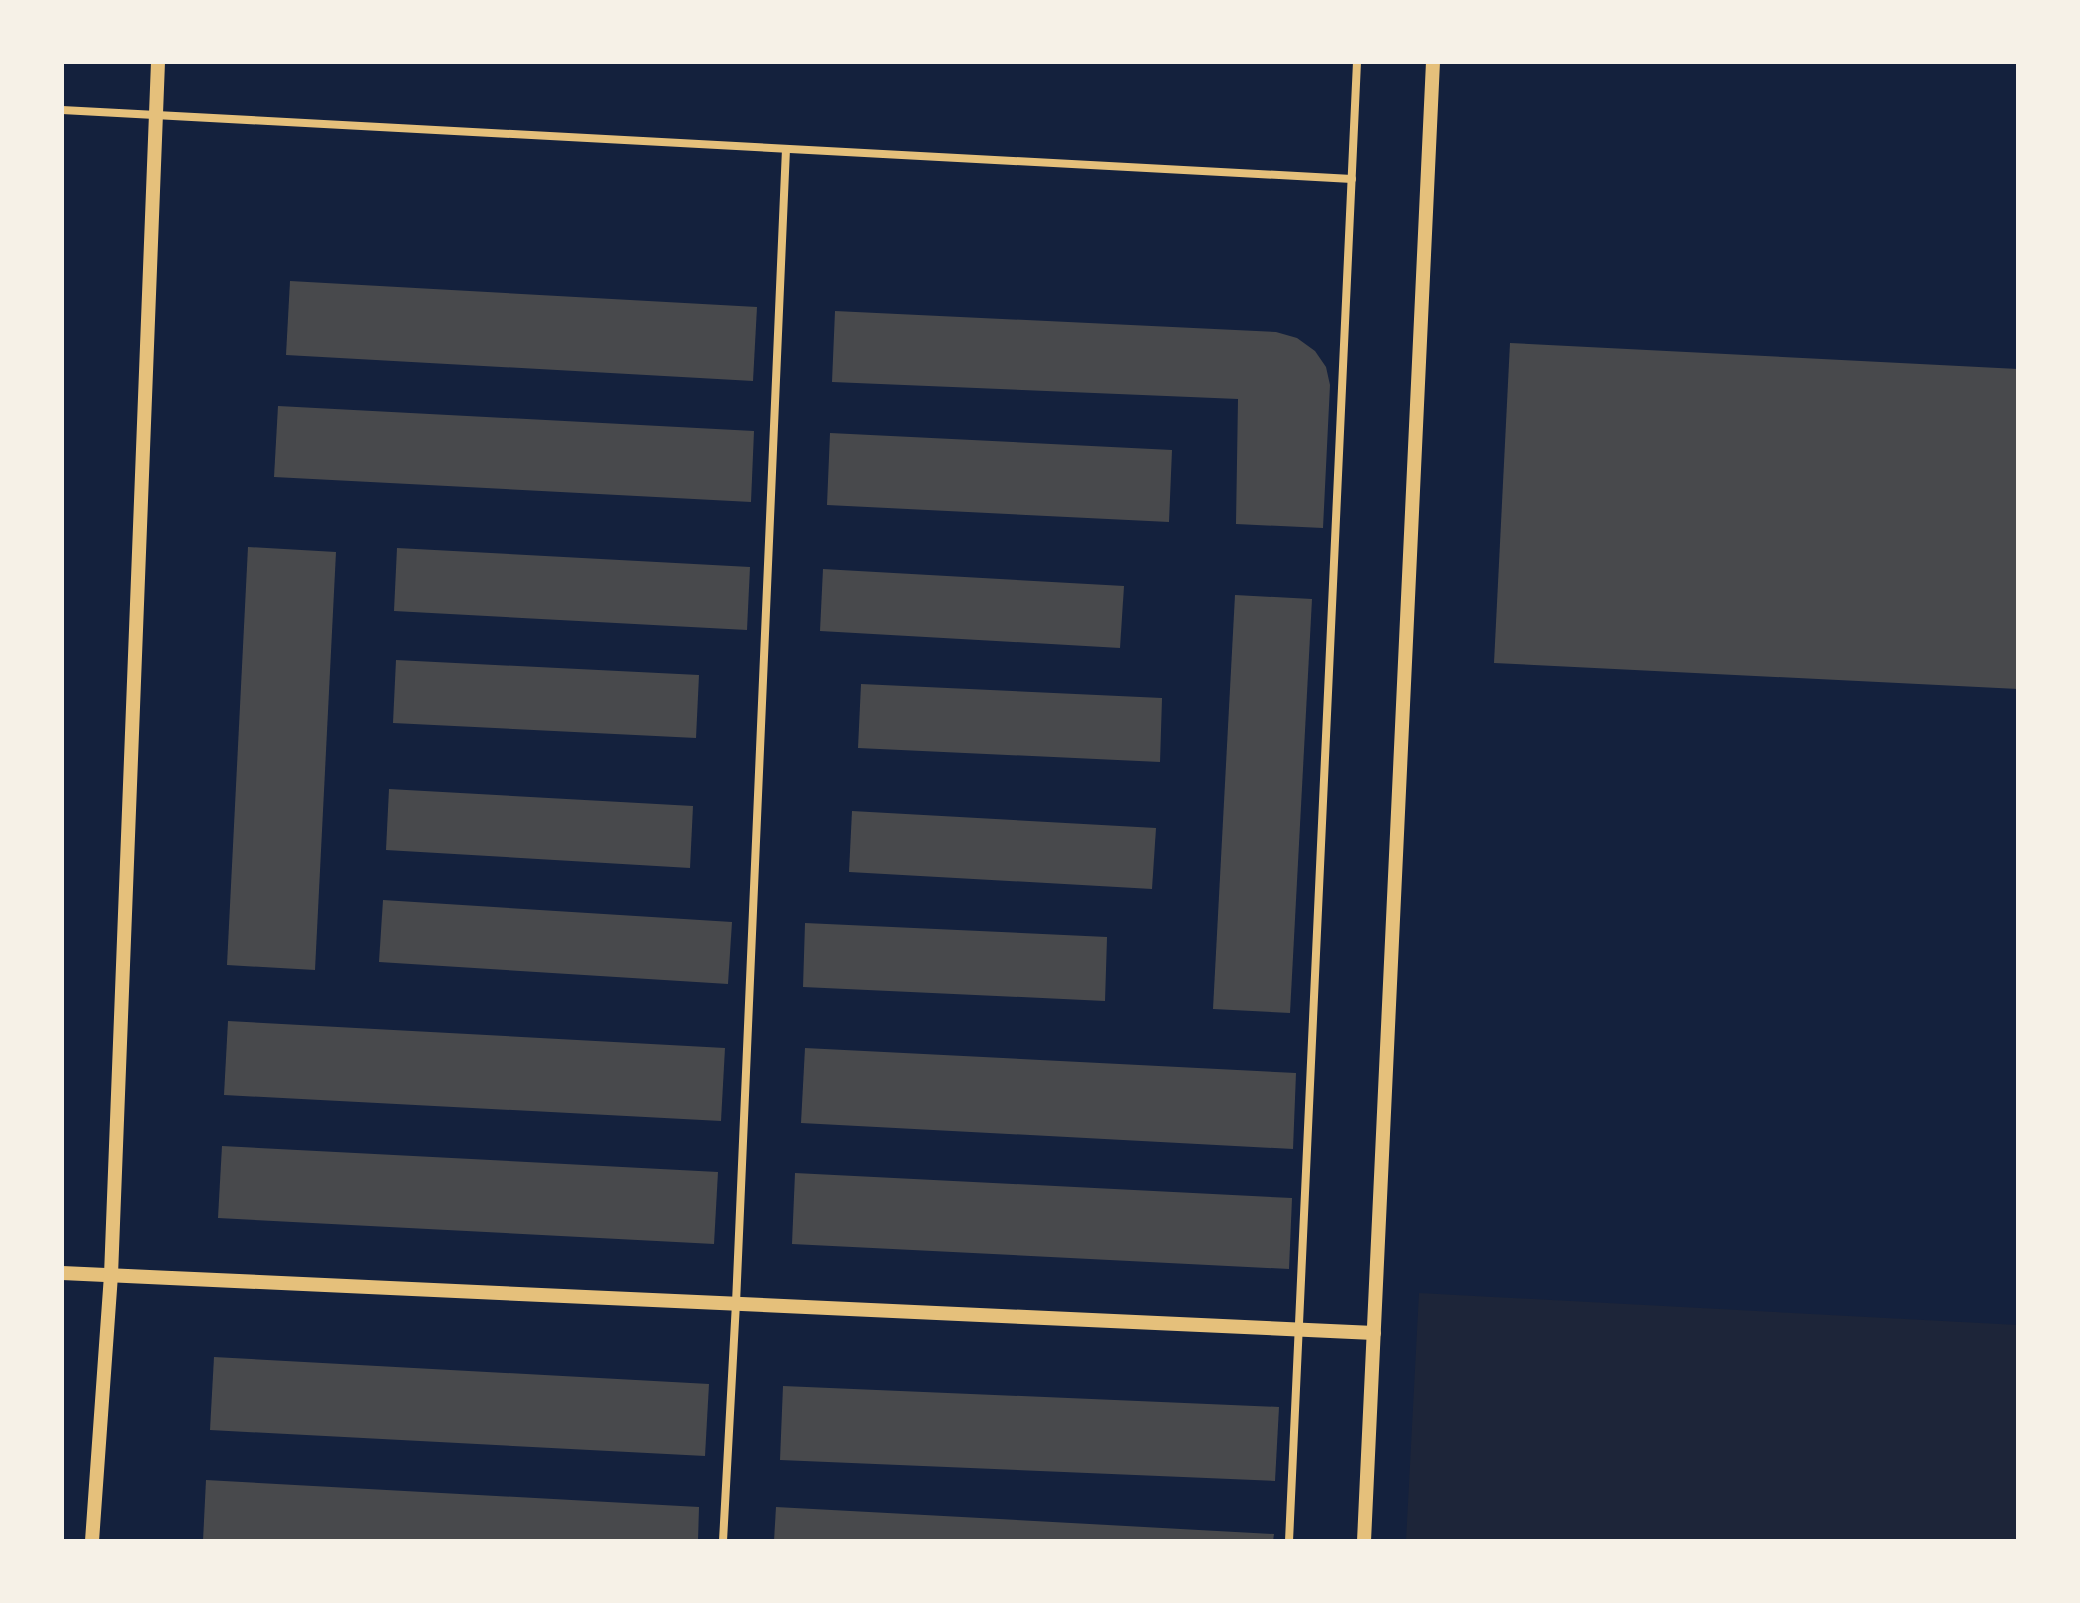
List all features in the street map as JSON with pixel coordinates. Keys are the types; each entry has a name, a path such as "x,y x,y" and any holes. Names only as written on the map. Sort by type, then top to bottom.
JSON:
{"street":[{"path":"92,1541 111,1275 158,62"},
{"path":"1289,1541 1357,62"},
{"path":"1364,1541 1433,62"},
{"path":"62,110 1352,179"},
{"path":"723,1541 786,149"},
{"path":"62,1273 1374,1333"}],"shaded area":[{"path":"1419,1293 2018,1325 2018,1541 1406,1541"}],"building":[{"path":"290,281 757,307 753,381 286,355"},
{"path":"835,311 1276,332 1297,338 1315,351 1326,367 1330,385 1323,528 1236,524 1238,399 832,382"},
{"path":"1510,343 2018,369 2018,689 1494,663"},
{"path":"278,406 754,431 751,502 274,477"},
{"path":"830,433 1172,450 1169,522 827,505"},
{"path":"248,547 336,552 315,970 227,965"},
{"path":"397,548 750,567 747,630 394,611"},
{"path":"823,569 1124,586 1120,648 820,631"},
{"path":"1235,595 1312,599 1290,1013 1213,1009"},
{"path":"396,660 699,675 696,738 393,723"},
{"path":"861,684 1162,698 1160,762 858,748"},
{"path":"389,789 693,806 690,868 386,850"},
{"path":"852,811 1156,828 1152,889 849,872"},
{"path":"383,900 732,922 728,984 379,962"},
{"path":"805,923 1107,937 1105,1001 803,987"},
{"path":"228,1021 725,1048 721,1121 224,1095"},
{"path":"805,1048 1296,1073 1293,1149 801,1123"},
{"path":"222,1146 718,1172 714,1244 218,1218"},
{"path":"795,1173 1292,1198 1289,1269 792,1244"},
{"path":"214,1357 709,1384 705,1456 210,1430"},
{"path":"783,1386 1279,1407 1275,1481 780,1460"},
{"path":"206,1480 699,1507 698,1541 203,1541"},
{"path":"776,1507 1274,1534 1273,1541 774,1541"}]}
